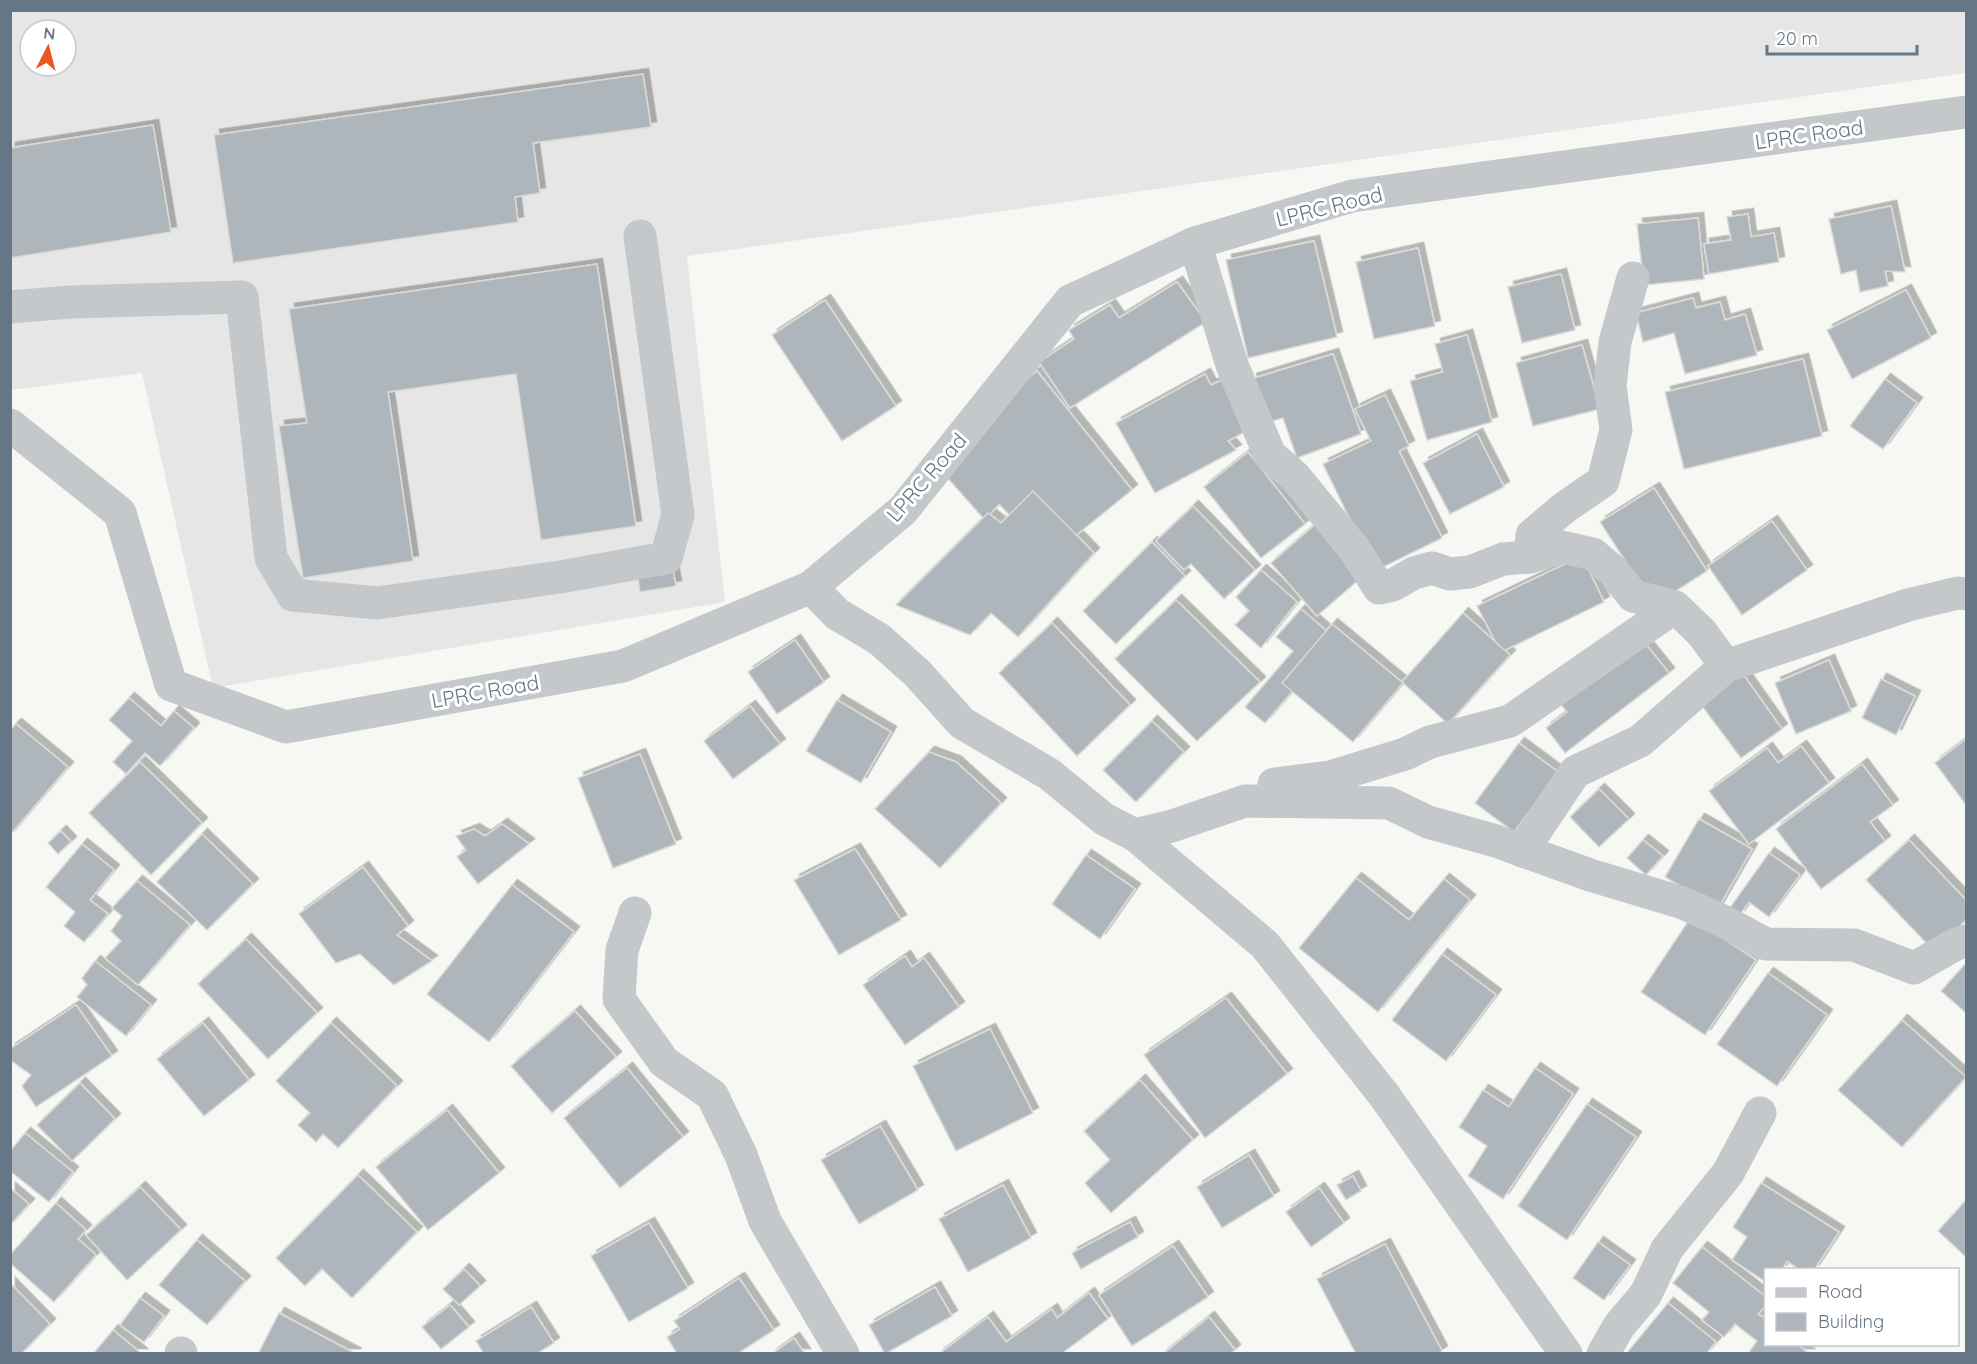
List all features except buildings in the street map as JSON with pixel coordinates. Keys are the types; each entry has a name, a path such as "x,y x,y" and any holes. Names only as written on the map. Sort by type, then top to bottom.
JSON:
{"street":[{"name":"LPRC Road","path":"10,425 120,513 171,685 286,727 623,666 811,587 903,510 1070,301 1195,243 1352,196 1966,112"},
{"path":"10,307 69,302 242,297 271,558 293,595 377,603 666,558 678,515 640,236"},
{"path":"1195,243 1232,365 1270,455 1295,477 1355,550 1379,588 1393,585 1413,573 1432,568 1450,574 1470,572 1503,559 1530,557 1562,547 1593,554 1613,571 1633,596 1675,607 1702,633 1726,666"},
{"path":"1530,557 1532,535 1563,508 1603,482 1616,430 1611,386 1615,342 1633,278"},
{"path":"811,587 837,614 879,639 918,674 962,723 1049,774 1104,819 1136,835 1264,945 1384,1095 1566,1353"},
{"path":"1522,851 1575,772 1640,741 1726,666 1908,605 1958,593 1966,594"},
{"path":"1172,826 1193,803 1218,790 1330,777 1405,754 1430,742 1510,721 1675,607"},
{"path":"1136,835 1172,826 1245,801 1389,802 1428,822 1683,903 1766,944 1854,945 1914,968 1956,944 1966,941"},
{"path":"634,913 622,950 619,999 664,1062 712,1095 741,1155 765,1221 843,1353"},
{"path":"1603,1353 1619,1326 1646,1294 1667,1249 1728,1173 1760,1113"}],"shaded area":[{"path":"1966,10 1966,73 687,256 725,602 213,688 142,373 11,390 10,11"}]}
